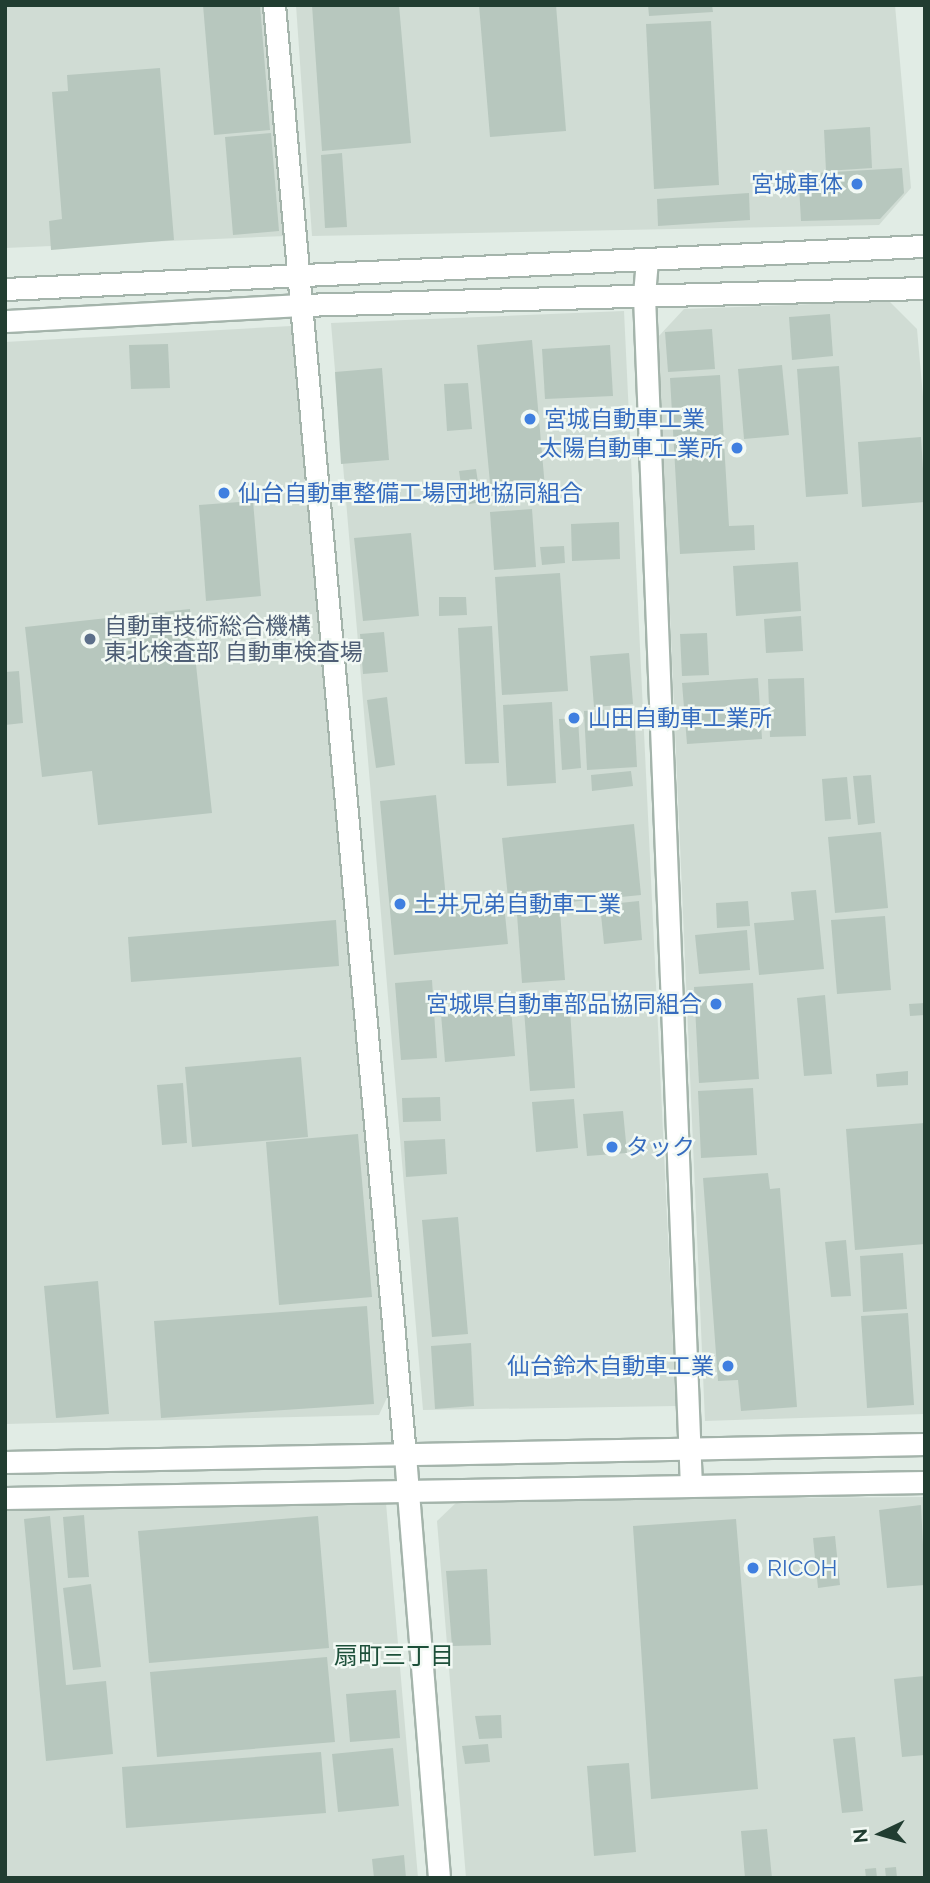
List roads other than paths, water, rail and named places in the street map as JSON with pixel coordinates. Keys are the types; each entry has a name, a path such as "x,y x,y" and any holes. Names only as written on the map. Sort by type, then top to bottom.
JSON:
{"street":[{"path":"274,5 405,1455 439,1878"},
{"path":"5,289 298,278 925,246"},
{"path":"647,260 644,296 691,1486"},
{"path":"5,321 300,305 925,288"},
{"path":"5,1462 925,1444"},
{"path":"5,1498 925,1482"}],"place":[{"name":"宮城車体","path":"857,184"},
{"name":"宮城自動車工業","path":"530,419"},
{"name":"太陽自動車工業所","path":"737,448"},
{"name":"仙台自動車整備工場団地協同組合","path":"224,493"},
{"name":"自動車技術総合機構 東北検査部 自動車検査場","path":"90,639"},
{"name":"山田自動車工業所","path":"574,718"},
{"name":"土井兄弟自動車工業","path":"400,904"},
{"name":"宮城県自動車部品協同組合","path":"716,1004"},
{"name":"タック","path":"612,1147"},
{"name":"仙台鈴木自動車工業","path":"728,1366"},
{"name":"RICOH","path":"753,1568"}],"district":[{"name":"扇町三丁目","path":"394,1656"}]}
